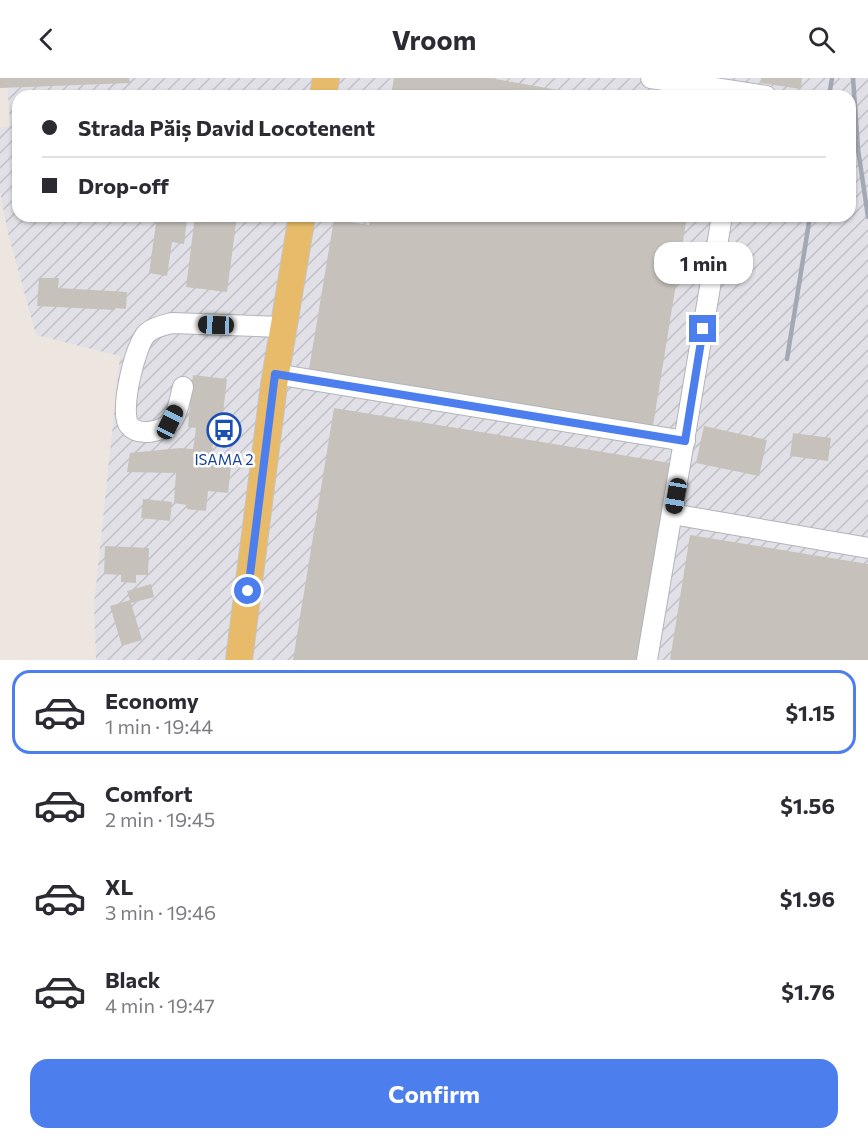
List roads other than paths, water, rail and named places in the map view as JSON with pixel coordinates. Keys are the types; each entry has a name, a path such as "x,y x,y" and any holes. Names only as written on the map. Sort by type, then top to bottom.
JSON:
{"main road":[{"path":"239,660 275,374 301,222"}],"lane":[{"path":"651,78 742,90"},
{"path":"647,660 721,222"},
{"path":"183,387 170,422 158,430 147,432 129,425 126,418 126,407 134,356 147,332 172,323 282,327"},
{"path":"275,374 685,441"},
{"path":"672,514 868,548"}],"railway":[{"path":"830,90 832,78"},
{"path":"853,78 854,90"},
{"path":"856,121 868,217"},
{"path":"787,359 809,222"}],"place":[{"name":"ISAMA 2","path":"224,430"}]}
